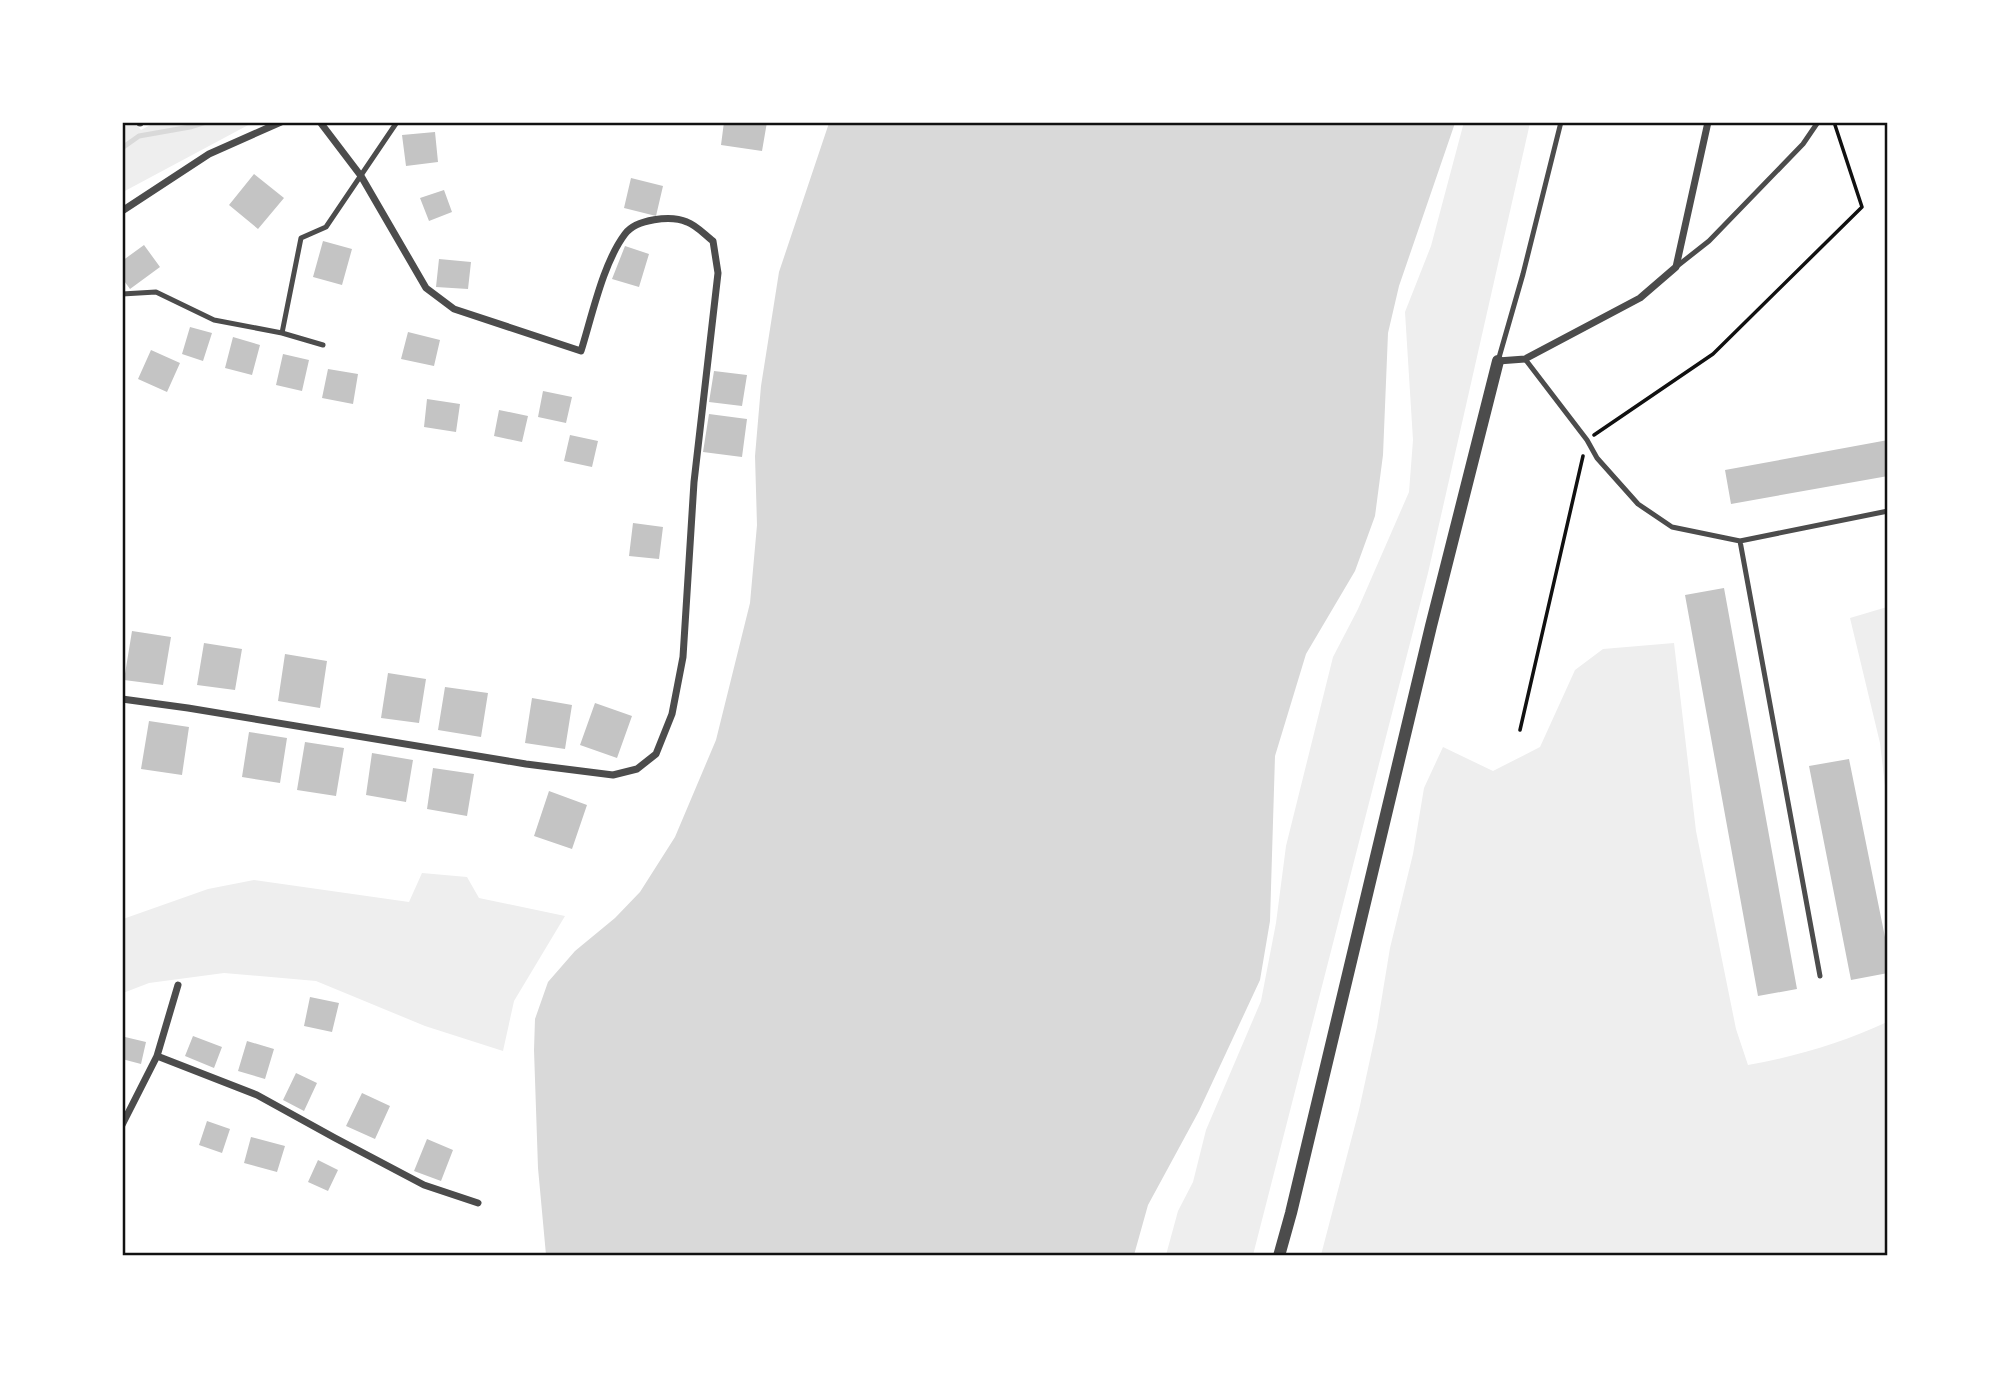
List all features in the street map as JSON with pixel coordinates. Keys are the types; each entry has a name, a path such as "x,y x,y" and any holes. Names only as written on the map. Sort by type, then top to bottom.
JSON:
{"street":[{"path":"122,211 209,154 281,122"},
{"path":"122,699 526,764 613,775 637,769 656,754 672,714 683,657 694,482 718,273 713,241 687,221 660,218 626,231 608,265 580,351 454,309 426,288 361,176 320,122"},
{"path":"1279,1255 1431,626 1499,361 1525,359 1640,298 1675,267 1708,122"},
{"path":"122,1125 157,1056 178,985"},
{"path":"157,1056 257,1095 424,1185 478,1203"}],"lane":[{"path":"282,333 301,238 326,227 397,122"},
{"path":"1499,361 1561,122"},
{"path":"1675,267 1709,241 1803,144 1818,122"},
{"path":"122,294 156,292 214,320 282,333 323,345"},
{"path":"1525,359 1587,440 1597,458 1638,504 1672,527 1740,541 1888,511"},
{"path":"1740,541 1820,976"}],"path":[{"path":"1520,730 1587,440 1713,354 1862,207 1834,122"}],"shaded area":[{"path":"1464,122 1530,123 1428,573 1253,1255 1166,1255 1178,1211 1193,1182 1206,1130 1261,1001 1276,923 1286,846 1333,657 1358,609 1409,492 1413,440 1405,312 1431,246"},
{"path":"135,123 141,130 154,123 252,123 123,192 123,128"},
{"path":"829,123 1455,123 1399,286 1388,333 1383,455 1375,516 1355,571 1306,654 1275,756 1270,921 1260,980 1199,1111 1148,1205 1134,1255 546,1255 538,1168 535,1019 548,982 575,951 615,918 640,892 675,837 716,740 750,603 757,525 755,456 761,386 779,272"},
{"path":"1888,607 1887,803 1880,743 1850,618"},
{"path":"1674,643 1696,831 1736,1029 1748,1065 1819,1048 1887,1022 1887,1255 1321,1255 1359,1110 1390,948 1413,854 1424,788 1443,747 1493,771 1540,747 1575,670 1603,649"},
{"path":"422,873 467,877 479,898 565,916 514,1001 503,1051 425,1026 316,981 224,973 149,983 123,993 123,919 208,889 254,880 409,902"}],"building":[{"path":"724,122 767,122 762,151 721,145"},
{"path":"435,132 438,162 406,166 402,135"},
{"path":"254,174 284,198 258,229 229,205"},
{"path":"631,178 663,186 656,216 624,208"},
{"path":"444,190 452,212 429,221 420,198"},
{"path":"323,241 352,249 342,285 313,277"},
{"path":"144,245 160,267 130,289 122,278 122,261"},
{"path":"625,246 649,254 639,287 612,279"},
{"path":"439,259 471,262 468,289 436,287"},
{"path":"190,327 212,333 203,361 182,354"},
{"path":"408,332 440,340 434,366 401,359"},
{"path":"233,337 260,345 252,375 225,368"},
{"path":"151,350 180,363 167,392 138,379"},
{"path":"283,354 309,360 302,391 276,385"},
{"path":"328,369 358,374 353,404 322,398"},
{"path":"714,371 747,375 742,406 709,402"},
{"path":"543,391 572,397 566,423 538,417"},
{"path":"427,399 460,404 456,432 424,427"},
{"path":"499,410 528,416 522,442 494,436"},
{"path":"709,414 747,419 742,457 703,452"},
{"path":"570,435 598,441 592,467 564,461"},
{"path":"1888,440 1888,476 1731,504 1725,470"},
{"path":"633,523 663,527 659,559 629,556"},
{"path":"1724,588 1797,989 1758,996 1685,595"},
{"path":"132,631 171,637 163,685 124,680"},
{"path":"204,643 242,649 235,690 197,685"},
{"path":"285,654 327,661 320,708 278,701"},
{"path":"388,673 426,679 419,723 381,718"},
{"path":"445,687 488,693 481,737 438,730"},
{"path":"532,698 572,705 565,749 525,743"},
{"path":"595,703 632,716 617,758 580,745"},
{"path":"149,721 189,727 182,775 141,769"},
{"path":"249,732 287,738 280,783 242,777"},
{"path":"305,742 344,748 336,796 297,790"},
{"path":"372,753 413,760 406,802 366,795"},
{"path":"1849,759 1888,952 1888,973 1851,980 1809,766"},
{"path":"433,768 474,774 467,816 427,809"},
{"path":"549,791 587,805 572,849 534,836"},
{"path":"310,997 339,1003 332,1032 304,1026"},
{"path":"193,1036 222,1047 214,1068 185,1056"},
{"path":"125,1037 146,1042 141,1064 122,1059"},
{"path":"247,1041 274,1049 265,1079 238,1071"},
{"path":"296,1073 317,1083 304,1111 283,1100"},
{"path":"362,1093 390,1106 375,1139 346,1126"},
{"path":"207,1121 230,1129 222,1153 199,1145"},
{"path":"251,1137 285,1146 277,1172 244,1163"},
{"path":"427,1139 453,1150 441,1181 414,1171"},
{"path":"318,1160 338,1170 328,1191 308,1182"}],"waterway":[{"path":"122,148 139,136 206,122"}]}
